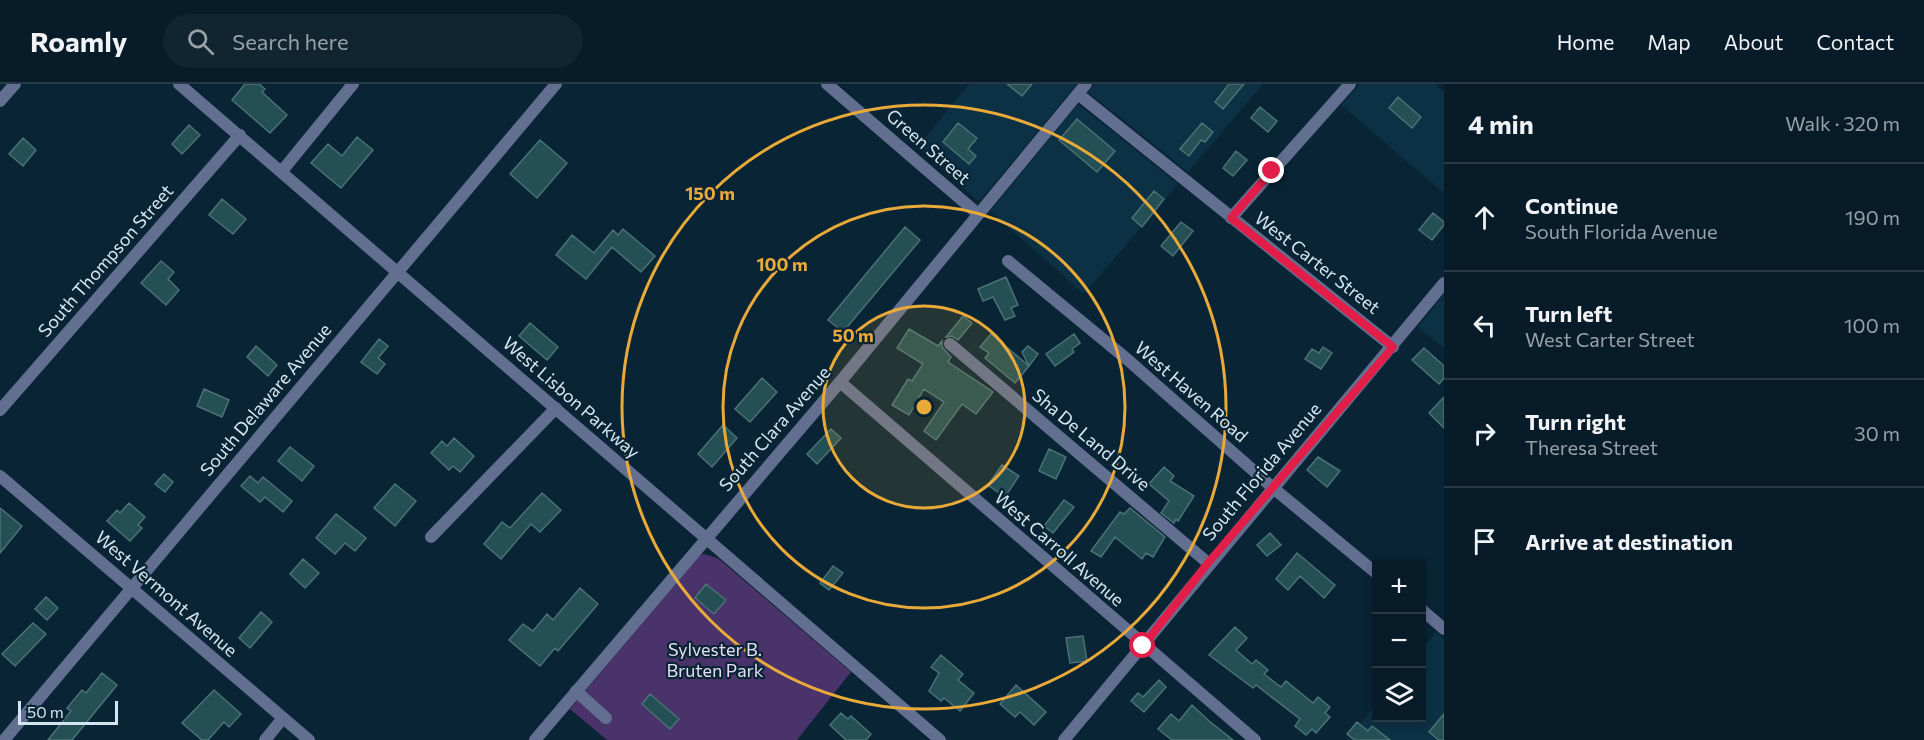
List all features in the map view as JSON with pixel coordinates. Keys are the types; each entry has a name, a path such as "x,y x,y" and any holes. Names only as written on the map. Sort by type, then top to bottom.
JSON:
{"street":[{"path":"0,101 15,84"},
{"name":"West Lisbon Parkway","path":"179,84 556,408 704,539 940,740"},
{"path":"282,171 353,84"},
{"name":"South Delaware Avenue","path":"4,740 556,84"},
{"name":"Green Street","path":"827,84 978,214"},
{"path":"1231,218 1350,84"},
{"name":"South Clara Avenue","path":"535,740 840,382 1082,89"},
{"name":"West Carter Street","path":"1082,89 1231,218 1393,347"},
{"name":"South Thompson Street","path":"0,410 240,135"},
{"name":"West Haven Road","path":"1008,261 1128,360 1272,487 1372,569"},
{"name":"South Florida Avenue","path":"1064,740 1143,646 1208,563 1444,284"},
{"name":"Sha De Land Drive","path":"950,344 1208,563"},
{"name":"West Carroll Avenue","path":"840,382 1143,646 1255,740"},
{"path":"431,537 556,408"},
{"name":"West Vermont Avenue","path":"0,476 309,740"},
{"path":"1426,613 1444,629"},
{"path":"576,691 606,718"},
{"path":"265,740 283,718"}],"shaded area":[{"path":"969,84 1077,84 979,202 918,147"},
{"path":"1095,84 1263,84 1188,172 1088,92"},
{"path":"1360,84 1435,84 1444,92 1444,193 1341,105"},
{"path":"1078,104 1178,184 1084,294 990,211"},
{"path":"1444,294 1444,348 1418,327"},
{"path":"1436,632 1444,639 1444,740 1347,740 1372,710 1372,722 1426,722 1426,645"}],"green space":[{"name":"Sylvester B. Bruten Park","path":"705,554 719,559 851,672 797,740 607,740 570,709 700,555"}],"building":[{"path":"245,84 259,84 265,89 262,92 287,115 270,133 232,100"},
{"path":"1007,84 1032,84 1022,96"},
{"path":"1229,84 1244,84 1223,109 1215,102"},
{"path":"1398,97 1421,117 1412,128 1389,108"},
{"path":"1260,107 1277,121 1268,132 1251,118"},
{"path":"1077,119 1115,151 1097,172 1059,140"},
{"path":"958,123 977,138 968,149 976,156 969,164 943,142"},
{"path":"1202,123 1213,132 1205,142 1201,140 1189,156 1180,149"},
{"path":"189,125 200,135 182,154 172,144"},
{"path":"357,137 373,150 341,188 311,163 328,144 342,156"},
{"path":"23,138 36,150 23,166 9,154"},
{"path":"540,140 567,163 537,198 510,174"},
{"path":"1236,151 1247,160 1233,176 1223,168"},
{"path":"1154,191 1164,199 1142,227 1132,218"},
{"path":"222,199 246,219 233,234 209,215"},
{"path":"1433,213 1444,222 1444,225 1432,240 1419,230"},
{"path":"1181,222 1193,231 1173,256 1161,246"},
{"path":"905,227 920,240 843,332 828,320"},
{"path":"623,229 655,256 641,272 612,247 586,279 556,255 572,235 594,253 613,230 618,235"},
{"path":"161,261 174,272 168,279 179,290 166,305 141,283"},
{"path":"1006,277 1018,305 1011,308 1015,316 1005,320 993,297 983,301 978,289"},
{"path":"963,316 972,323 958,340 952,336 946,337"},
{"path":"530,323 558,347 547,360 519,336"},
{"path":"909,329 938,346 942,341 942,347 951,357 948,362 993,392 976,414 962,404 936,440 924,431 944,402 924,389 909,415 892,405 908,379 912,381 923,364 897,348"},
{"path":"991,334 1029,366 1015,383 985,358 989,353 980,347"},
{"path":"1074,334 1080,343 1072,349 1074,352 1055,366 1046,354"},
{"path":"379,339 388,346 378,358 385,364 377,374 361,362"},
{"path":"256,346 277,365 268,376 247,357"},
{"path":"1028,346 1038,354 1029,366 1022,352"},
{"path":"1323,347 1332,353 1321,369 1305,359 1312,349 1319,353"},
{"path":"1424,348 1444,366 1444,378 1439,384 1412,360"},
{"path":"762,378 777,392 750,422 735,409"},
{"path":"204,389 229,400 222,417 197,406"},
{"path":"1444,397 1444,428 1429,413"},
{"path":"723,425 737,438 712,467 698,454"},
{"path":"831,429 841,438 817,464 807,454"},
{"path":"454,438 474,456 460,472 453,466 449,470 431,453 442,441 447,446"},
{"path":"290,447 314,466 302,481 278,461"},
{"path":"1049,449 1066,457 1056,479 1039,471"},
{"path":"1318,457 1340,471 1327,487 1307,470"},
{"path":"1002,465 1019,476 1005,497 988,485"},
{"path":"1164,467 1174,476 1170,481 1194,496 1178,521 1176,519 1174,523 1161,513 1169,501 1149,484"},
{"path":"164,474 173,482 165,492 155,484"},
{"path":"250,476 258,483 263,477 292,501 283,512 265,497 260,502 241,486"},
{"path":"395,484 416,501 395,526 374,508"},
{"path":"542,493 561,510 540,532 531,524 501,559 484,544 502,522 510,528"},
{"path":"1064,500 1074,507 1053,533 1044,526"},
{"path":"129,503 145,517 138,525 142,528 130,541 107,521 117,510 120,513"},
{"path":"0,508 22,526 0,553"},
{"path":"1130,508 1165,537 1153,557 1146,553 1142,559 1115,537 1101,557 1091,551 1120,512 1124,514"},
{"path":"336,514 366,538 355,551 345,543 335,554 316,538"},
{"path":"1270,533 1281,545 1267,556 1257,545"},
{"path":"1297,553 1335,585 1324,598 1300,576 1288,590 1276,579"},
{"path":"303,559 319,573 305,588 290,574"},
{"path":"833,566 843,573 829,590 820,583"},
{"path":"706,584 726,600 714,614 695,598"},
{"path":"580,588 598,604 558,651 555,648 540,666 509,640 523,624 533,631 547,614 553,620"},
{"path":"46,597 58,608 47,620 35,609"},
{"path":"261,612 272,622 250,648 239,638"},
{"path":"33,623 46,634 15,666 2,654"},
{"path":"1235,627 1247,638 1236,650 1252,664 1256,660 1268,670 1264,674 1281,687 1286,681 1313,703 1318,697 1330,707 1325,713 1330,717 1316,733 1312,729 1306,735 1295,726 1300,719 1256,685 1253,688 1209,655"},
{"path":"1083,636 1087,661 1070,663 1066,638"},
{"path":"941,655 963,674 958,680 974,693 960,711 944,698 941,701 929,691 939,673 931,667"},
{"path":"102,673 117,685 72,740 48,740 71,711 67,708 82,690 86,693"},
{"path":"1159,680 1166,687 1144,712 1131,701 1138,693 1143,697"},
{"path":"1016,685 1046,712 1034,725 1020,712 1015,717 1000,704"},
{"path":"214,690 241,714 229,727 224,722 208,740 202,740 182,723"},
{"path":"650,694 679,719 670,729 642,704"},
{"path":"1192,705 1233,740 1172,740 1158,729 1171,714 1179,721"},
{"path":"841,713 848,719 851,716 871,734 866,740 846,740 830,725"},
{"path":"1444,714 1444,740 1439,740 1429,732"},
{"path":"1357,722 1368,731 1372,726 1390,740 1355,740 1347,734"}],"route":[{"path":"1143,646 1208,563 1393,347 1231,218 1272,171"}]}
